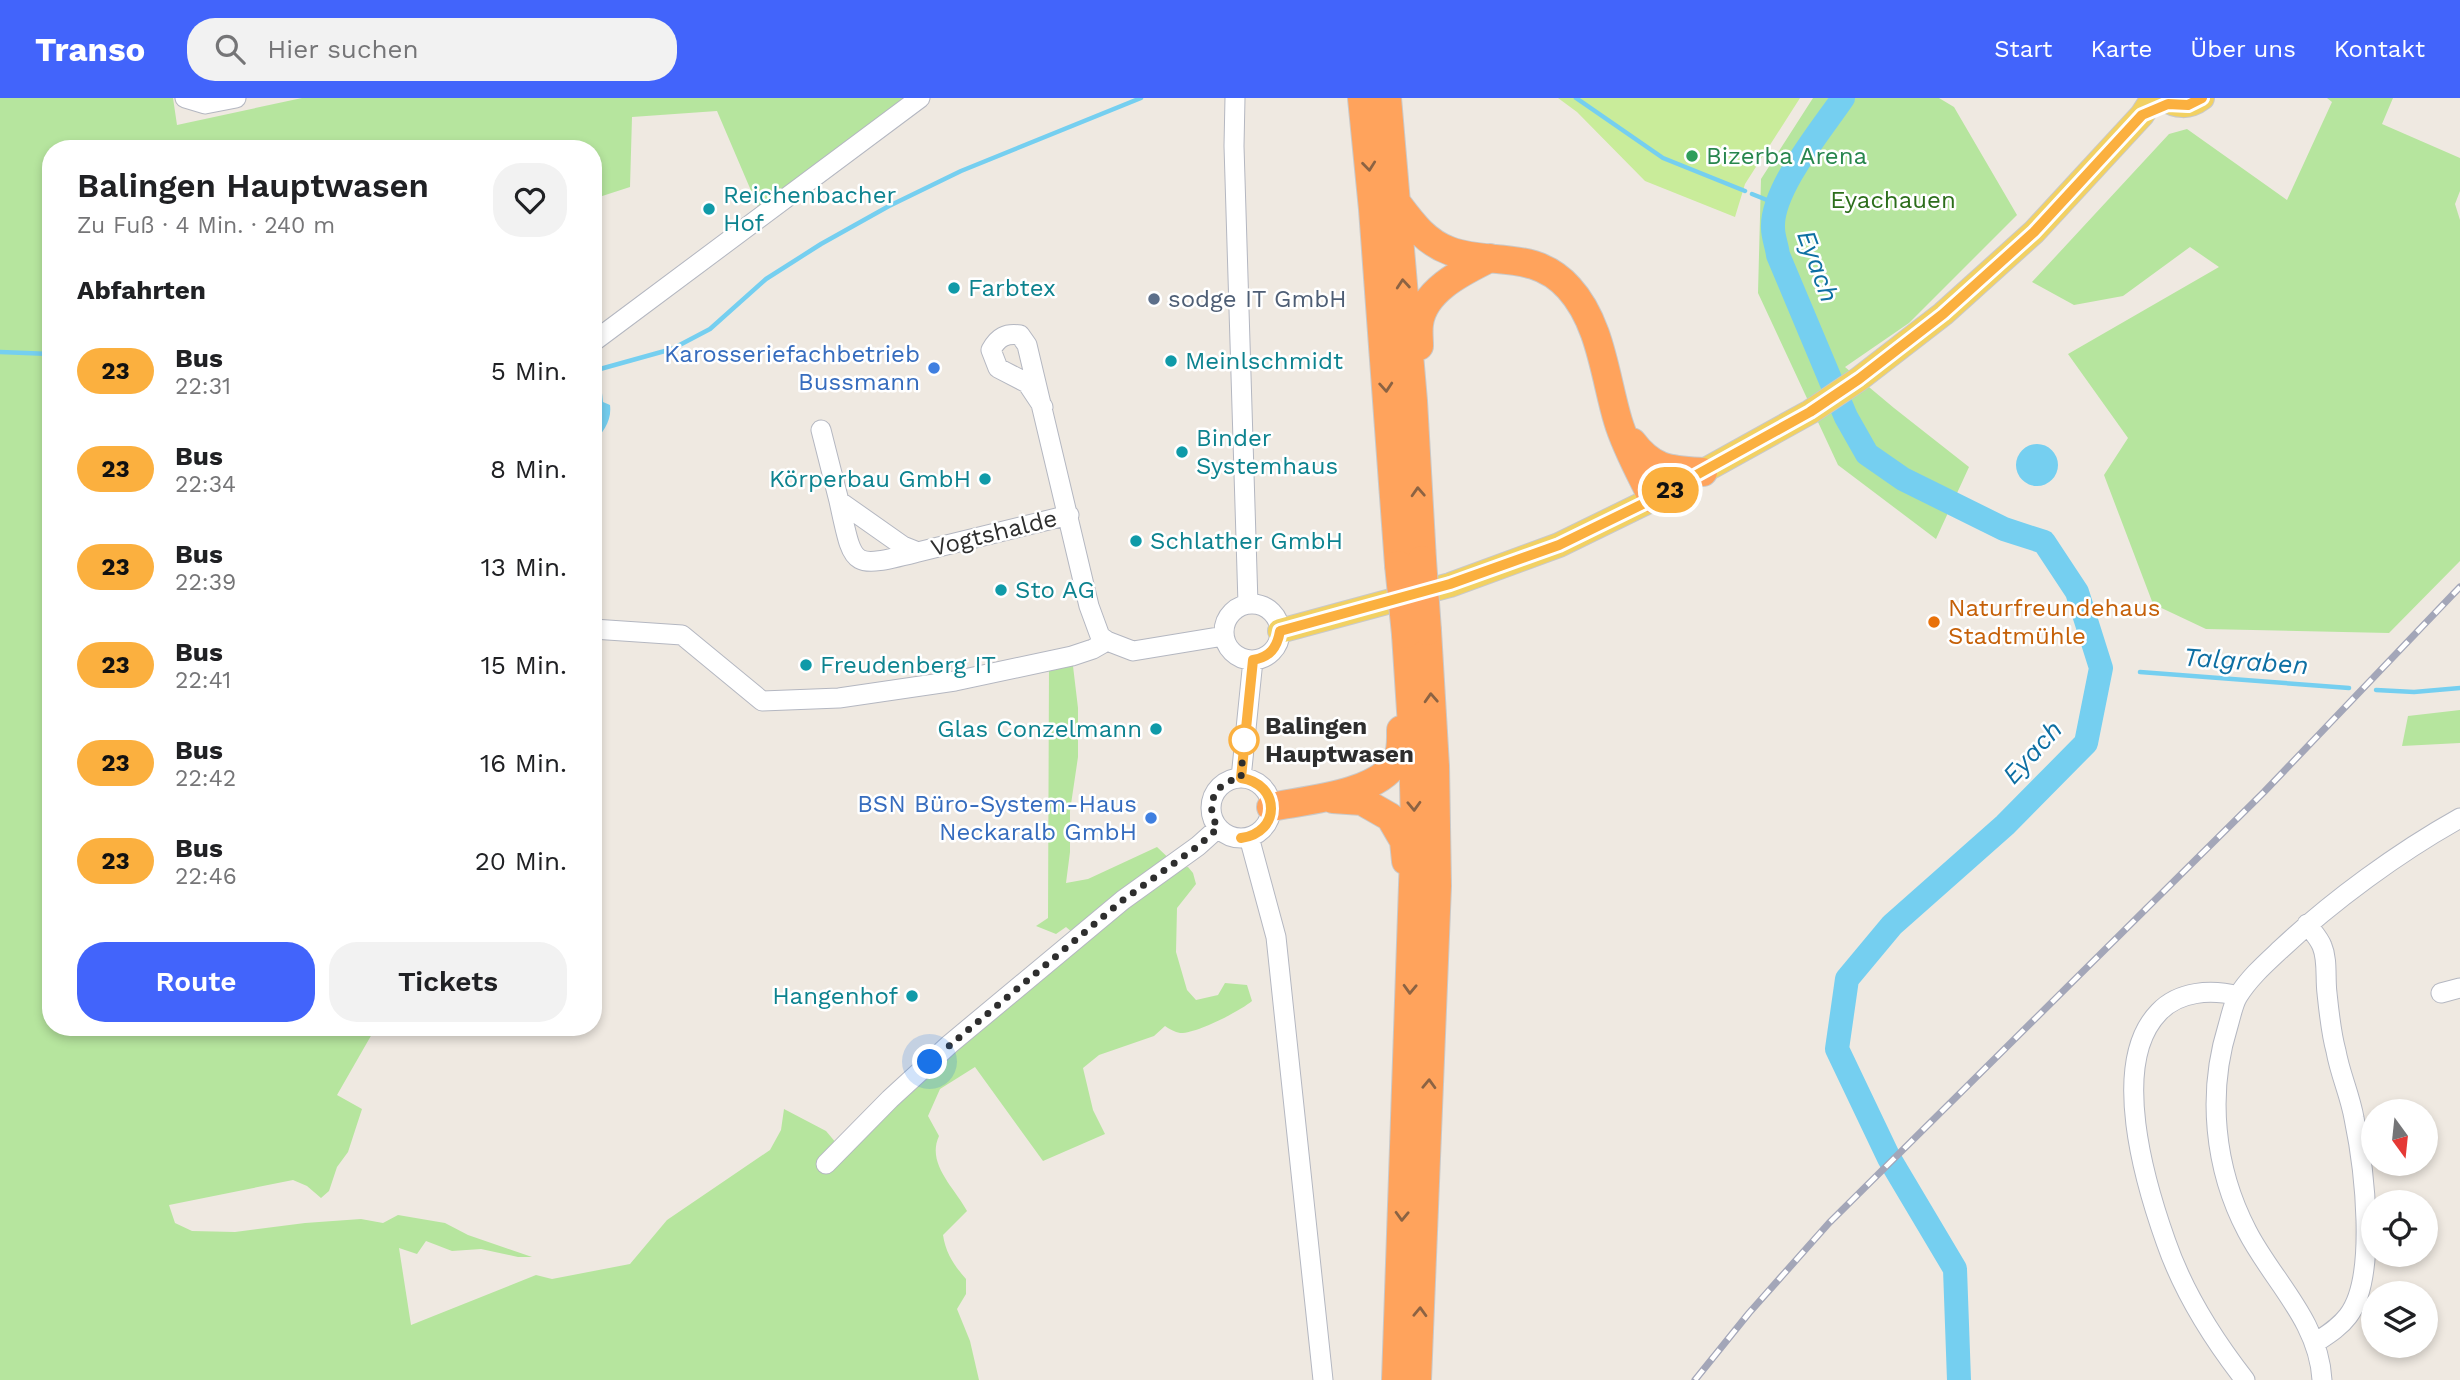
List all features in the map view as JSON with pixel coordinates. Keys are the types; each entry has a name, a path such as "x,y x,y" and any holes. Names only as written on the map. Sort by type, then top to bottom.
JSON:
{"highway":[{"path":"1362,98 1411,562 1416,633 1435,766 1437,886 1417,1380"},
{"path":"1387,98 1413,401 1411,562"},
{"path":"1396,202 1420,234 1450,251 1490,258 1517,259 1544,269 1569,287 1587,314 1599,348 1619,425 1653,499"},
{"path":"1413,401 1419,371 1419,321 1431,299 1450,278 1490,258"},
{"path":"1619,425 1643,457 1659,467 1703,472"},
{"path":"1271,807 1356,789 1379,778 1396,762 1401,747 1400,691 1416,633"},
{"path":"1396,1380 1415,827 1413,741 1407,665"},
{"path":"1320,798 1362,801 1390,817 1404,841 1413,921"}],"main road":[{"path":"1280,631 1450,584 1559,545 1653,499 1810,412 1859,379 1943,314 2034,232 2157,104 2188,105 2202,98"}],"street":[{"path":"185,99 205,104 236,98"},
{"path":"602,335 920,98"},
{"path":"1235,98 1234,146 1248,604"},
{"path":"1043,407 1089,606 1100,636 1133,651 1224,636"},
{"name":"Vogtshalde","path":"821,430 848,544 854,556 862,562 876,562 1069,515"},
{"name":"Vogtshalde","path":"839,501 903,546 918,552"},
{"path":"1248,604 1269,610 1277,619 1280,631 1279,642 1272,652 1264,658 1253,660 1235,655 1224,636 1225,623 1230,614 1248,604"},
{"path":"602,630 682,635 762,701 839,698 955,681 1072,656 1093,649 1107,640"},
{"path":"1241,778 1253,660"},
{"path":"1241,778 1258,783 1269,798 1271,807 1265,826 1249,837 1232,837 1218,828 1210,810 1211,800 1222,784 1241,778"},
{"path":"2322,1380 2315,1343 2302,1316 2246,1230 2229,1188 2217,1143 2217,1087 2222,1045 2238,996 2265,964 2307,924 2374,874 2460,818"},
{"path":"826,1164 890,1099 950,1044 1123,900 1198,846 1218,828"},
{"path":"1249,837 1276,937 1323,1380"},
{"path":"2307,924 2319,939 2325,957 2326,992 2335,1051 2354,1115 2362,1166 2365,1228 2364,1273 2359,1295 2349,1315 2335,1330 2315,1343"},
{"path":"2238,996 2202,992 2181,997 2164,1006 2141,1037 2134,1107 2149,1185 2166,1243 2188,1291 2223,1352 2245,1380"}],"green space":[{"path":"0,98 173,98 177,125 302,98 905,98 761,214 717,111 632,117 630,187 602,196 602,140 42,140 42,1036 371,1036 337,1095 362,1109 348,1152 337,1167 329,1191 321,1198 307,1186 293,1180 169,1205 175,1223 192,1231 235,1232 361,1219 383,1223 398,1215 445,1223 468,1235 532,1257 518,1257 481,1249 452,1251 426,1241 417,1254 399,1248 411,1325 536,1275 552,1279 630,1264 667,1220 770,1150 781,1130 784,1109 826,1131 837,1144 1079,938 1066,927 1056,934 1036,926 1048,918 1049,667 1067,659 1073,666 1078,708 1078,757 1070,811 1070,852 1066,883 1088,879 1157,847 1179,868 1188,867 1196,884 1177,908 1176,952 1187,990 1196,1000 1218,995 1225,983 1247,985 1252,1001 1228,1016 1196,1030 1180,1033 1165,1026 1154,1036 1099,1055 1083,1068 1093,1110 1105,1134 1043,1161 975,1067 940,1089 928,1116 939,1136 936,1156 944,1175 967,1211 943,1235 951,1259 966,1279 966,1294 957,1309 970,1341 979,1380 0,1380"},
{"name":"Bizerba Arena","path":"1558,98 1800,98 1745,184 1735,217 1645,181 1577,112"},
{"name":"Eyachauen","path":"1813,98 1939,98 1954,107 2017,215 1909,323 1845,367 1969,467 1936,539 1838,465 1758,293 1761,179"},
{"path":"2327,98 2393,98 2382,124 2460,158 2460,191 2455,204 2460,220 2460,561 2389,633 2206,629 2153,604 2104,475 2128,438 2068,354 2219,267 2190,247 2123,296 2074,305 2032,282 2169,134 2187,129 2287,200 2332,102"},
{"path":"2460,710 2460,743 2402,746 2408,716"}],"water":[{"path":"602,393 603,402 610,405 606,426 602,432"},
{"path":"2037,444 2052,450 2058,465 2052,480 2037,486 2022,480 2016,465 2022,450"}],"waterway":[{"path":"602,368 672,349 710,329 766,279 889,206 961,171 1141,98"},
{"path":"1576,98 1663,158 1745,191"},
{"name":"Eyach","path":"1843,98 1789,178 1780,196 1773,228 1778,255 1846,417 1867,454 1903,479 2004,529 2044,542 2077,592 2101,668 2086,743 2005,825 1892,925 1847,979 1837,1049 1889,1158 1955,1269 1959,1380"},
{"path":"1752,194 1777,204"},
{"path":"0,352 42,354"},
{"name":"Talgraben","path":"2140,672 2349,688"},
{"name":"Talgraben","path":"2376,690 2414,692 2460,688"}],"railway":[{"path":"1695,1380 1749,1313 1829,1223 2264,792 2460,587"}],"bus line":[{"name":"23","path":"1241,838 1258,832 1270,817 1271,807 1265,790 1250,779 1241,778 1253,660 1264,658 1272,652 1279,642 1280,631 1450,584 1559,545 1653,499 1810,412 1859,379 1943,314 2034,232 2142,115 2168,104 2188,105 2202,98"}],"place":[{"name":"Bizerba Arena","path":"1692,156"},
{"name":"Reichenbacher Hof","path":"709,209"},
{"name":"Farbtex","path":"954,288"},
{"name":"sodge IT GmbH","path":"1154,299"},
{"name":"Meinlschmidt","path":"1171,361"},
{"name":"Karosseriefachbetrieb Bussmann","path":"934,368"},
{"name":"Binder Systemhaus","path":"1182,452"},
{"name":"Körperbau GmbH","path":"985,479"},
{"name":"Schlather GmbH","path":"1136,541"},
{"name":"Sto AG","path":"1001,590"},
{"name":"Naturfreundehaus Stadtmühle","path":"1934,622"},
{"name":"Freudenberg IT","path":"806,665"},
{"name":"Glas Conzelmann","path":"1156,729"},
{"name":"Balingen Hauptwasen","path":"1244,740"},
{"name":"BSN Büro-System-Haus Neckaralb GmbH","path":"1151,818"},
{"name":"Hangenhof","path":"912,996"}],"route":[{"path":"930,1062 1123,900 1198,846 1218,828 1210,810 1211,800 1222,784 1241,778 1244,740"}]}
